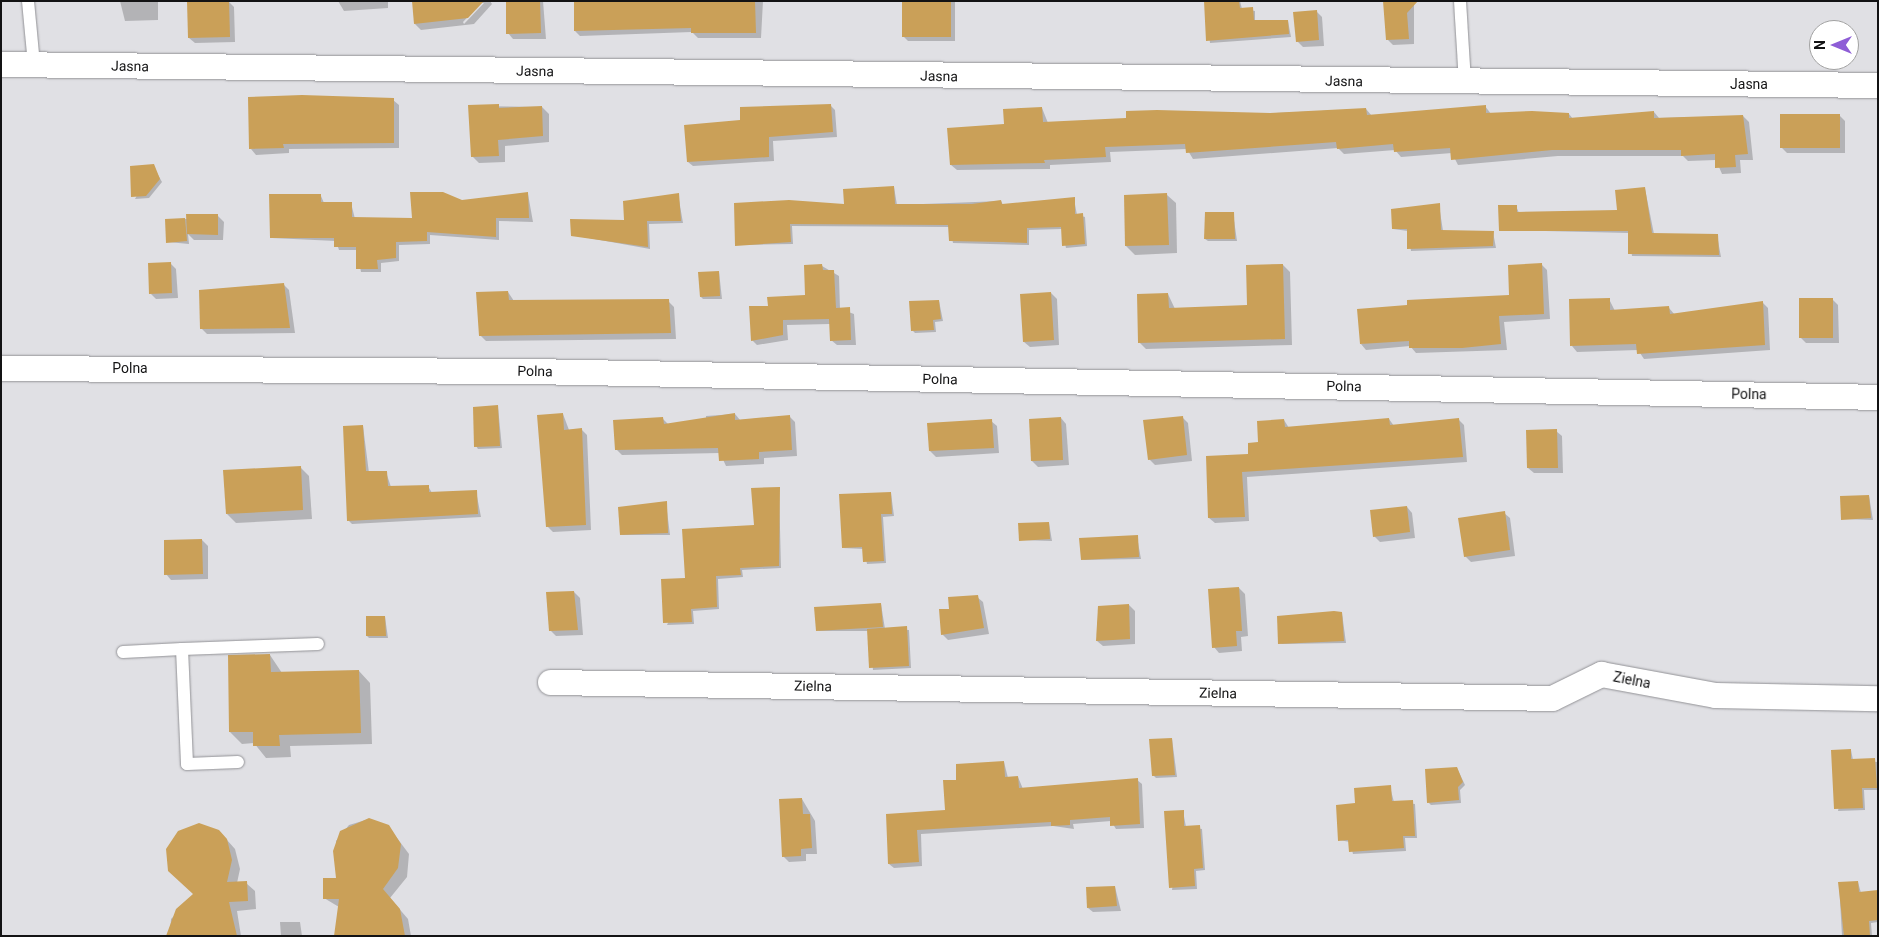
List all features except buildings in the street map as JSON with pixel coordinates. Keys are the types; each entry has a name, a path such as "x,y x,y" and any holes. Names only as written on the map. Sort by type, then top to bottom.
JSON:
{"street":[{"name":"Jasna","path":"1,64 1465,83 1878,85"},
{"name":"Polna","path":"1,368 539,371 1878,396"},
{"name":"Zielna","path":"550,682 1552,698 1601,674 1715,695 1878,698"}],"lane":[{"path":"28,1 34,64"},
{"path":"1460,1 1465,83"},
{"path":"123,652 318,644"},
{"path":"182,649 187,764 238,762"}]}
